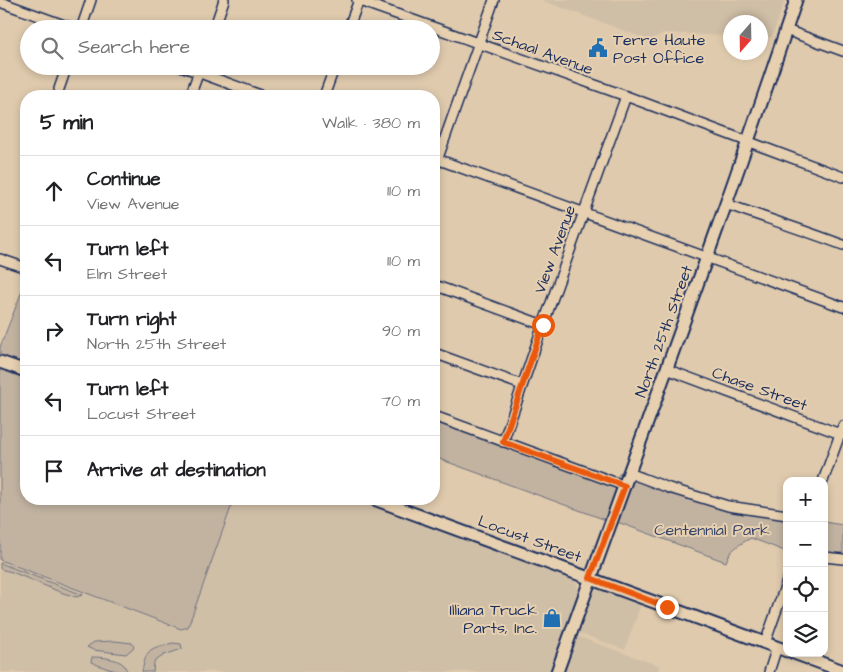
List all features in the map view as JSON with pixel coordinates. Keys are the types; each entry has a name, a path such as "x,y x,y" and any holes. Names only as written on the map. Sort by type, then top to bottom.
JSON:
{"street":[{"path":"84,20 91,0"},
{"path":"217,20 224,0"},
{"path":"351,20 358,0"},
{"name":"Schaal Avenue","path":"358,0 413,20"},
{"path":"440,148 494,0"},
{"name":"North 25th Street","path":"557,672 708,258 796,0"},
{"path":"0,2 50,20"},
{"name":"Schaal Avenue","path":"440,30 626,96 843,177"},
{"path":"786,30 843,51"},
{"path":"59,90 65,75"},
{"path":"192,90 198,75"},
{"path":"214,75 249,90"},
{"path":"326,90 332,75"},
{"name":"View Avenue","path":"503,442 543,325 626,96"},
{"path":"440,160 843,307"},
{"path":"726,204 764,218 783,222 843,245"},
{"path":"0,259 20,266"},
{"path":"440,287 543,325"},
{"path":"440,354 522,385"},
{"path":"0,362 20,369"},
{"name":"Chase Street","path":"666,369 842,432"},
{"path":"440,418 625,486"},
{"path":"824,477 842,432"},
{"path":"629,473 669,488 728,506 783,515"},
{"name":"Locust Street","path":"390,505 782,649"},
{"path":"828,557 843,559"},
{"path":"765,643 783,593"},
{"path":"769,672 782,649"},
{"path":"805,657 843,671"}],"shaded area":[{"path":"541,0 785,0 772,37 768,37 768,15 723,15 723,36 664,33 649,40"},
{"path":"232,505 370,505 571,578 577,584 578,593 553,672 0,672 0,560 181,629 188,627"},
{"path":"599,588 641,604 625,650 579,633 592,593"},
{"path":"579,637 660,666 657,672 564,672"}],"green space":[{"path":"20,296 20,362 0,355 0,347"},
{"path":"0,369 20,377 20,505 232,505 188,627 181,629 0,560"},
{"name":"Centennial Park","path":"440,418 616,478 621,472 629,469 643,472 669,488 783,514 783,550 751,538 733,550 726,562 620,523 606,520 440,459"},
{"path":"828,523 843,525 843,559 828,557"},
{"path":"0,563 83,595 76,597 60,592 0,569"},
{"path":"115,641 132,643 134,647 126,654 93,650 87,647 94,642"},
{"path":"173,643 181,644 182,649 164,655 154,662 153,672 142,672 146,657 151,650"},
{"path":"92,657 113,659 124,665 128,672 113,670 95,664 91,662"}],"place":[{"name":"Terre Haute Post Office","path":"598,48"},
{"name":"Illiana Truck Parts, Inc.","path":"552,618"}],"route":[{"path":"543,325 503,442 625,486 590,578 667,607"}]}
